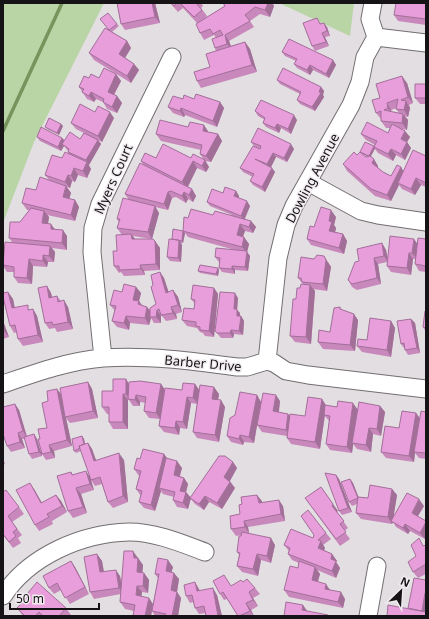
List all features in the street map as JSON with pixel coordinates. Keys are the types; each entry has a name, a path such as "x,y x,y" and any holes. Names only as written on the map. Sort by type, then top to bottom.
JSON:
{"street":[{"path":"373,3 370,20 376,36 426,43"},
{"name":"Dowling Avenue","path":"267,361 281,243 294,206 351,105 360,82 365,57 376,36"},
{"name":"Myers Court","path":"103,358 92,252 94,228 100,204 172,57"},
{"path":"308,182 361,211 378,216 426,222"},
{"name":"Barber Drive","path":"3,384 58,366 103,358 171,359 236,367 247,367 267,361"},
{"path":"267,361 274,363 286,371 308,375 426,389"},
{"path":"3,596 24,572 47,556 69,544 100,536 129,532 176,541 205,552"},
{"path":"368,616 377,566"}],"green space":[{"path":"3,3 104,3 34,142 3,223"},
{"path":"279,3 354,3 350,36"}],"building":[{"path":"117,3 152,3 155,17 121,24"},
{"path":"180,3 196,3 202,10 194,17"},
{"path":"223,3 268,3 265,10 255,7 245,15 250,21 225,35 227,44 215,48 212,39 223,35 220,30 213,34 210,29 200,33 196,24 225,6"},
{"path":"396,3 426,3 426,19 394,15"},
{"path":"108,13 117,24 109,30 100,19"},
{"path":"317,18 320,24 324,23 327,31 322,33 326,42 312,46 303,23"},
{"path":"105,28 127,41 119,54 134,64 127,76 89,53"},
{"path":"289,39 333,60 326,74 310,65 307,70 294,64 297,59 282,52"},
{"path":"245,42 252,65 197,81 194,72 210,67 206,54"},
{"path":"104,68 116,74 108,92 117,96 112,107 103,102 104,99 91,92 89,96 82,92 84,89 79,87 84,76 89,78 91,74 99,78"},
{"path":"283,68 321,87 319,92 321,93 312,107 297,100 301,92 277,80"},
{"path":"402,76 408,97 401,100 406,101 404,110 396,109 398,99 387,103 388,108 384,110 403,114 402,123 381,121 381,111 376,113 372,100 380,98 376,84"},
{"path":"415,84 426,84 426,98 415,98"},
{"path":"196,94 220,102 213,121 181,108 180,111 168,107 173,96 183,99 184,95 194,99"},
{"path":"261,100 294,115 288,129 277,124 275,128 263,123 265,118 255,111"},
{"path":"80,104 95,112 98,106 110,112 98,136 71,123"},
{"path":"49,118 61,124 57,133 45,127"},
{"path":"160,120 188,127 190,122 204,125 203,131 218,134 206,156 200,154 202,145 156,134"},
{"path":"367,122 388,133 392,124 405,131 401,139 407,142 401,154 391,149 388,154 374,147 377,141 361,134"},
{"path":"41,127 62,138 58,147 37,137"},
{"path":"258,128 291,144 284,158 273,153 267,164 255,159 272,168 262,187 250,181 254,174 240,168 253,146 260,149 261,146 251,142"},
{"path":"70,132 80,139 84,133 98,140 86,160 68,152 69,149 62,144"},
{"path":"365,142 374,146 369,156 360,152"},
{"path":"163,144 191,158 193,154 205,160 202,166 193,161 182,182 141,161 145,153 156,158"},
{"path":"413,150 426,156 426,183 416,178 411,189 398,183"},
{"path":"65,152 87,162 83,171 74,168 71,176 68,175 65,182 45,175 52,155 62,158"},
{"path":"354,152 357,155 360,152 366,157 370,156 374,159 372,163 383,172 391,176 397,165 401,167 387,195 371,189 343,164"},
{"path":"140,163 192,189 189,195 184,192 182,196 171,191 168,192 164,204 125,194"},
{"path":"40,177 66,186 63,197 75,200 71,215 22,203 26,188 36,190"},
{"path":"225,187 236,191 234,196 247,201 241,216 207,202 212,189 223,193"},
{"path":"123,198 155,206 148,232 117,228 120,219 117,219"},
{"path":"321,207 331,210 329,221 332,222 329,231 343,234 339,248 307,239 310,226 314,227"},
{"path":"31,208 44,211 42,223 51,224 51,229 63,230 62,243 9,238 10,222 20,222"},
{"path":"191,209 213,215 215,211 251,221 249,227 240,224 237,235 244,237 242,247 183,231 184,217 188,218"},
{"path":"173,229 183,231 182,241 172,239"},
{"path":"131,234 132,239 153,239 155,241 156,264 140,265 141,269 119,270 119,266 114,266 113,251 117,251 116,235"},
{"path":"390,236 414,239 412,253 409,253 407,268 387,266"},
{"path":"418,238 426,239 426,266 415,264"},
{"path":"169,239 179,240 178,258 167,257"},
{"path":"5,242 50,246 49,256 43,255 43,261 29,259 27,278 14,277 14,267 3,265"},
{"path":"382,243 384,256 374,258 377,278 352,284 348,280 355,262 359,261 357,249"},
{"path":"216,248 247,251 245,267 232,266 232,269 219,268 220,258 215,257"},
{"path":"317,255 324,256 326,260 323,284 302,282 301,278 298,278 301,257 314,259"},
{"path":"200,265 218,268 216,274 198,271"},
{"path":"160,272 166,293 173,290 178,305 171,307 173,313 161,315 159,309 157,310 156,317 150,317 150,308 156,304 151,287 153,285 151,275"},
{"path":"124,284 136,287 133,300 139,301 138,304 147,307 145,318 126,316 124,323 112,321 116,306 110,305 114,290 122,292"},
{"path":"301,284 310,285 306,337 290,336 293,299 296,299 297,288 300,288"},
{"path":"193,285 214,288 209,331 200,330 200,327 196,326 196,322 182,320 184,308 194,309 195,300 191,299"},
{"path":"47,286 49,298 57,296 58,302 64,300 68,322 53,325 52,322 45,323 38,288"},
{"path":"8,292 12,308 28,305 28,310 33,309 38,335 18,339 15,325 10,326 3,297 3,293"},
{"path":"220,292 235,293 234,309 237,309 237,316 241,316 239,331 231,330 230,333 217,333 215,331"},
{"path":"340,307 340,309 354,314 350,345 318,342 319,330 330,332 334,308"},
{"path":"425,311 426,312 426,328 423,327"},
{"path":"370,318 391,321 387,350 357,346 358,339 367,340"},
{"path":"411,319 417,348 405,350 404,343 401,344 397,321"},
{"path":"113,379 126,379 126,394 123,394 123,422 109,422 109,407 102,407 102,391 113,391"},
{"path":"140,381 161,384 156,413 144,411 146,397 136,395 135,400 128,399 129,382"},
{"path":"88,382 93,411 65,417 60,388"},
{"path":"183,383 195,384 193,398 187,397 183,422 176,421 175,428 159,426 165,388 182,390"},
{"path":"200,385 214,387 212,399 221,400 215,435 193,432"},
{"path":"57,389 67,440 49,445 51,452 42,454 38,439 40,439 38,429 47,428 42,403 48,401 47,391"},
{"path":"240,392 257,395 249,437 240,435 239,439 227,436 230,418 235,415"},
{"path":"263,393 276,395 273,411 288,414 286,430 257,425"},
{"path":"308,397 322,399 315,442 287,438 290,414 305,416"},
{"path":"338,401 353,403 347,447 326,444 330,416 324,415 325,405 337,407"},
{"path":"359,402 380,406 377,429 369,428 366,445 352,443"},
{"path":"15,404 23,431 18,433 20,442 7,446 3,434 3,407"},
{"path":"402,411 416,413 409,456 381,452 385,426 399,428"},
{"path":"421,411 426,412 426,453 414,452"},
{"path":"34,434 39,452 29,454 24,437"},
{"path":"82,436 84,444 79,446 80,448 74,451 72,439"},
{"path":"88,443 94,461 119,453 123,496 108,502 100,477 91,480 79,446"},
{"path":"143,449 164,454 151,505 139,502 142,491 136,489 141,471 134,469 137,458 140,459"},
{"path":"219,456 225,456 233,462 224,477 230,482 217,503 205,496 199,504 190,498"},
{"path":"166,458 177,461 174,475 184,478 180,491 186,492 183,503 173,500 175,492 159,488"},
{"path":"86,471 90,484 76,488 83,507 68,511 57,476 71,472 72,475"},
{"path":"325,473 336,475 348,508 339,511"},
{"path":"350,479 358,498 349,502 341,482"},
{"path":"30,483 41,503 56,495 62,506 47,514 49,517 35,525 16,490"},
{"path":"370,485 392,489 388,517 356,513 358,497 368,498"},
{"path":"321,487 333,504 332,506 344,521 340,524 346,532 336,539 305,498"},
{"path":"6,490 19,507 8,516 17,529 13,532 16,536 9,542 3,534 3,492"},
{"path":"407,493 419,499 412,513 426,521 420,533 405,524 403,528 391,521"},
{"path":"257,495 259,503 279,500 281,514 244,521 245,527 231,529 230,516 240,514 239,505 242,504 241,497"},
{"path":"308,510 326,533 318,540 321,541 318,548 332,554 331,559 336,561 332,571 288,554 290,548 284,545 291,529 313,538 314,535 301,516"},
{"path":"242,532 271,538 267,556 257,554 253,569 237,566 240,553 237,552 239,536 241,536"},
{"path":"419,538 423,546 426,545 426,564 413,572 408,562 416,556 411,545"},
{"path":"124,551 133,551 134,558 138,558 137,572 144,573 143,586 137,586 136,595 149,598 145,616 133,616 135,605 120,602"},
{"path":"97,554 100,572 116,570 119,588 90,592 84,557"},
{"path":"158,558 168,560 166,571 174,573 171,590 177,592 172,616 165,616 166,614 152,611 159,574 155,574"},
{"path":"71,561 85,587 65,598 57,583 49,588 43,576"},
{"path":"299,561 315,567 312,580 326,584 325,589 341,592 338,602 284,590 290,566 298,568"},
{"path":"224,575 231,586 241,580 243,582 247,579 255,588 249,592 253,600 246,603 250,611 238,616 223,592 220,594 213,581"},
{"path":"414,578 426,580 426,593 422,611 408,608"},
{"path":"37,582 66,608 59,616 43,616 39,612 35,616 25,616 17,608 29,595 27,594"},
{"path":"195,582 197,591 213,588 218,616 206,616 204,606 195,608 192,595 186,596 184,585"},
{"path":"286,602 303,605 302,610 328,615 284,616"},
{"path":"388,605 426,612 426,616 387,616"}],"waterway":[{"path":"3,131 62,3"}]}
